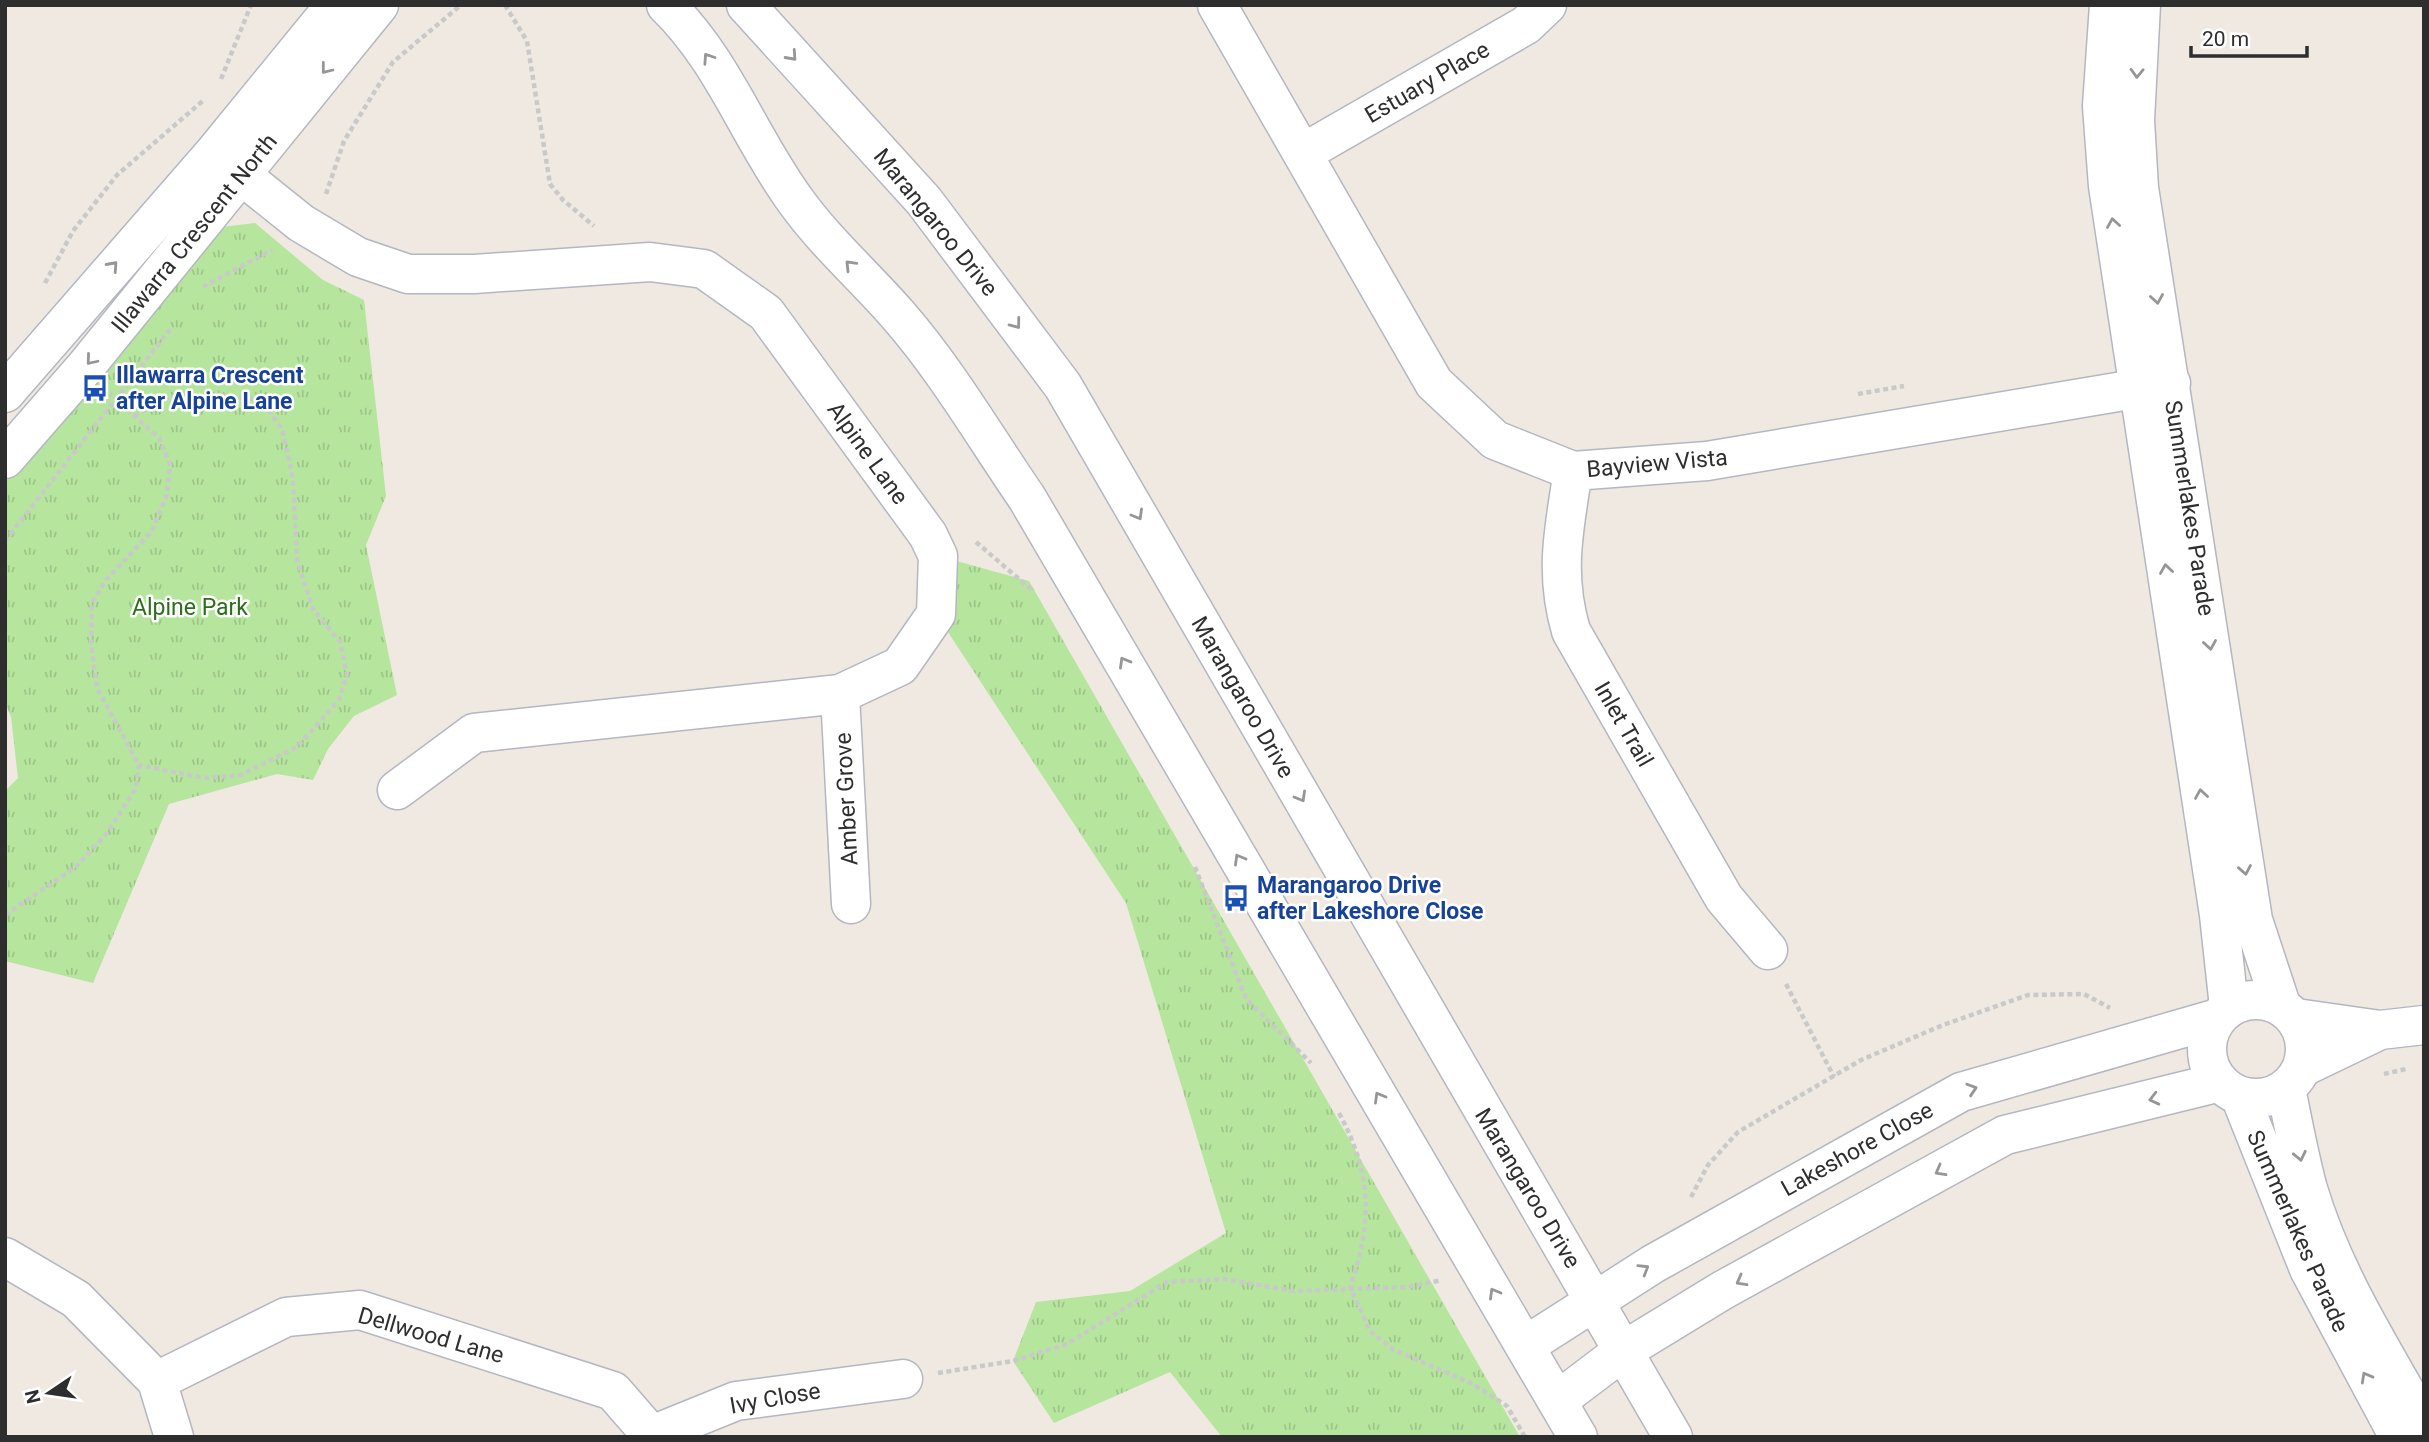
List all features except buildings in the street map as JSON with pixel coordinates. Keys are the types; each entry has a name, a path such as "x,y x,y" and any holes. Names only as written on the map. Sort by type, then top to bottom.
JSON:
{"street":[{"name":"Illawarra Crescent North","path":"5,459 86,366 228,164 335,5"},
{"name":"Illawarra Crescent North","path":"5,393 379,5"},
{"path":"666,5 684,23 712,62 793,198 826,240 897,314 926,350 1027,498 1578,1437"},
{"name":"Marangaroo Drive","path":"746,5 924,201 1063,386 1674,1437"},
{"name":"Bayview Vista","path":"1217,5 1434,383 1494,440 1573,471 1707,461 2154,386"},
{"name":"Estuary Place","path":"1303,153 1526,25 1547,5"},
{"name":"Summerlakes Parade","path":"2109,5 2102,106 2108,186 2154,386 2253,920 2288,1012"},
{"name":"Summerlakes Parade","path":"2140,5 2135,120 2154,386 2219,915 2223,1012"},
{"name":"Alpine Lane","path":"228,164 301,223 358,257 408,274 474,274 650,262 704,269 766,313 928,535 937,556 936,614 901,666 840,694 474,733 397,790"},
{"name":"Inlet Trail","path":"1573,471 1561,565 1561,596 1571,631 1724,898 1768,950"},
{"name":"Amber Grove","path":"840,694 851,904"},
{"path":"2230,1089 2208,1057 2207,1043 2223,1012 2255,999 2288,1012 2380,1030 2424,1025"},
{"name":"Lakeshore Close","path":"1524,1346 1594,1299 1844,1155 1961,1092 2223,1012"},
{"path":"2288,1012 2303,1034 2306,1050 2294,1078"},
{"path":"1557,1401 1623,1351 1723,1290 2005,1135 2230,1089 2259,1098 2380,1030"},
{"name":"Summerlakes Parade","path":"2294,1078 2305,1177 2320,1222 2351,1294 2424,1424"},
{"name":"Summerlakes Parade","path":"2230,1089 2309,1269 2399,1437"},
{"path":"5,1257 76,1299 157,1381 174,1437"},
{"name":"Dellwood Lane","path":"157,1381 286,1317 360,1310 613,1391 653,1436"},
{"name":"Ivy Close","path":"653,1436 736,1401 903,1379"}],"path":[{"path":"217,88 251,5"},
{"path":"194,298 202,287 283,245 324,198 344,141 393,62 461,5"},
{"path":"505,5 527,41 551,184 563,200 605,234"},
{"path":"40,293 73,231 117,174 207,97"},
{"path":"5,541 179,318"},
{"path":"5,915 76,867 107,833 135,790 139,765 97,688 91,642 92,603 106,580 152,531 167,494 170,464 159,438 116,401 86,366"},
{"path":"1852,397 1886,387 1908,386"},
{"path":"134,416 169,397 221,395 261,400 282,429 293,480 298,560 313,609 340,642 347,674 340,700 297,747 241,775 204,778 139,765"},
{"path":"973,540 1040,598"},
{"path":"1189,855 1246,999 1314,1066"},
{"path":"1768,950 1834,1077"},
{"path":"1687,1208 1708,1166 1738,1132 1861,1060 1931,1030 2028,995 2084,994 2117,1012"},
{"path":"1337,1110 1355,1143 1368,1198 1359,1262 1350,1287 1370,1331 1394,1350 1473,1384 1507,1406 1525,1437"},
{"path":"903,1379 1013,1361 1067,1344 1167,1282 1224,1279 1294,1291 1407,1287 1455,1277 1478,1266"}],"green space":[{"name":"Alpine Park","path":"255,223 323,280 364,300 386,496 366,545 397,695 354,716 328,749 313,780 277,774 169,804 93,983 5,961 5,791 18,778 11,717 5,702 5,483 213,228"},
{"path":"938,556 1029,581 1520,1437 1222,1437 1170,1372 1054,1423 1013,1361 1036,1302 1130,1291 1226,1233 1126,903 936,614"}],"place":[{"name":"Illawarra Crescent after Alpine Lane","path":"95,388"},
{"name":"Marangaroo Drive after Lakeshore Close","path":"1236,898"}]}
